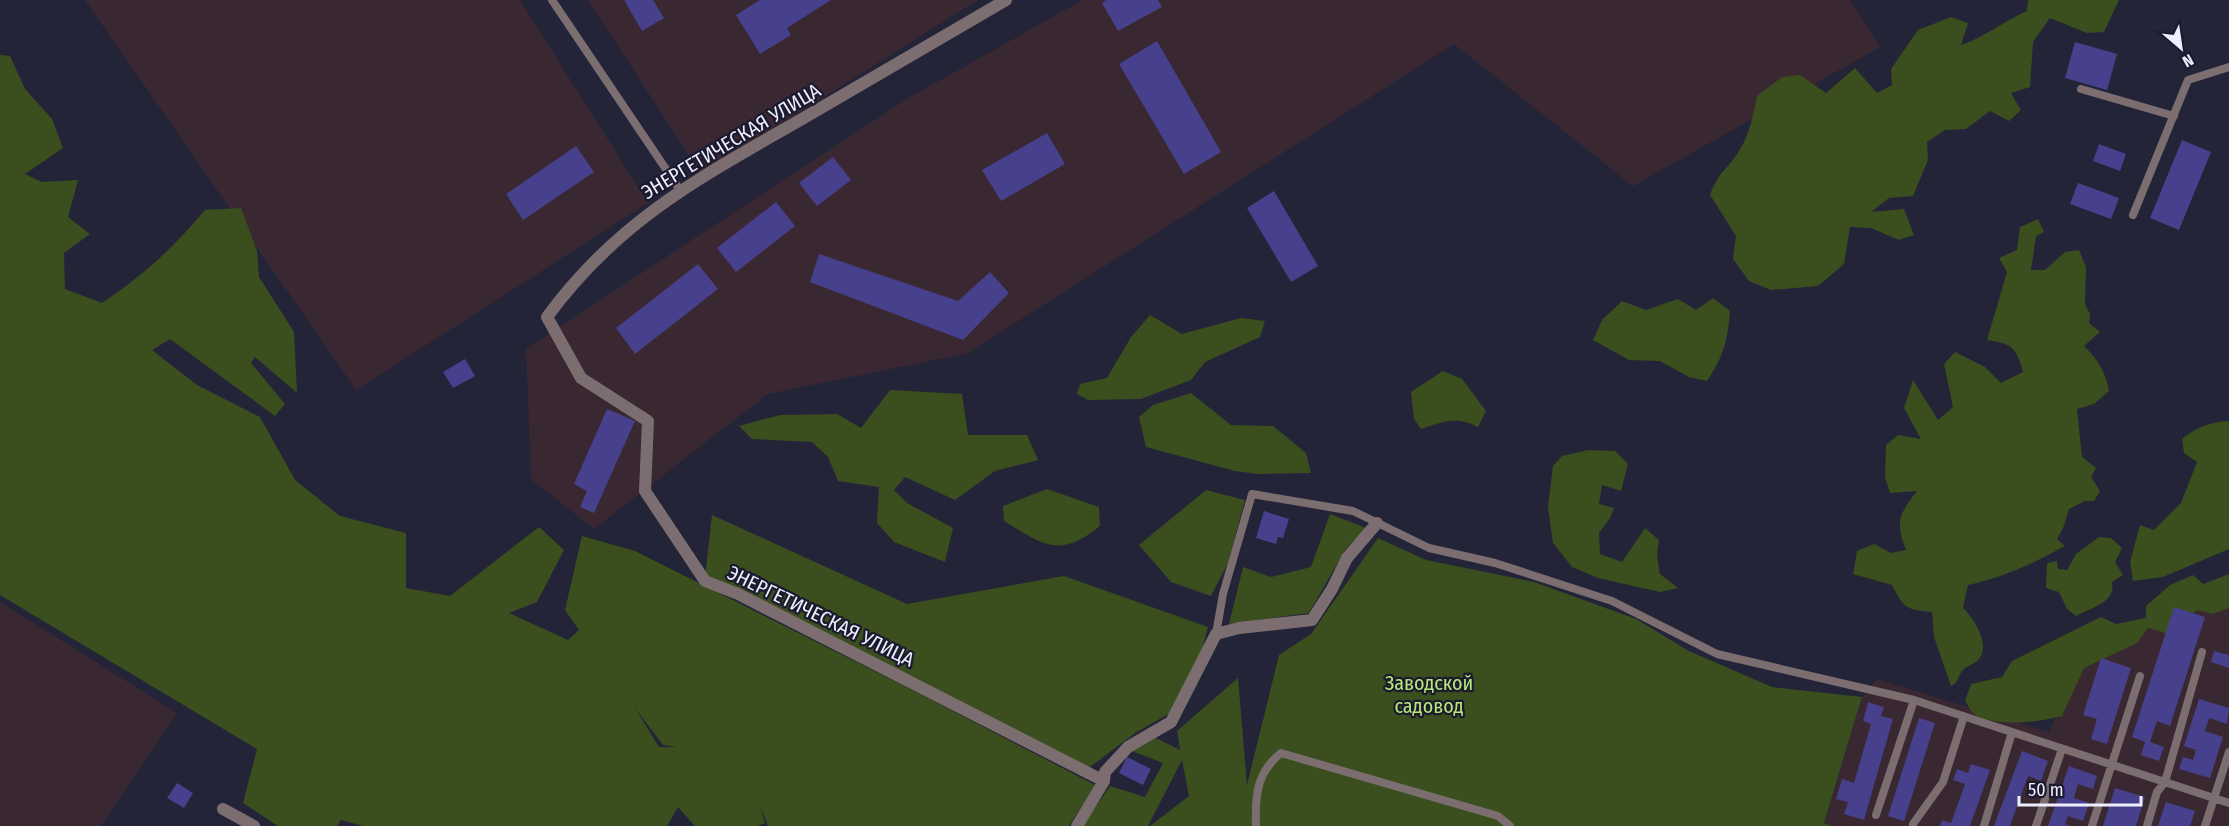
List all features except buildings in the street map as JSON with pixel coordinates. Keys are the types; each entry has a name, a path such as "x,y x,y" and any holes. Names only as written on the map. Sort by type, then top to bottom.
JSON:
{"street":[{"name":"ЭНЕРГЕТИЧЕСКАЯ УЛИЦА","path":"1006,0 680,190 626,230 571,285 547,317 581,378 648,421 645,491 705,581 749,600 1104,781"},
{"path":"1077,826 1104,781 1104,772 1128,747 1171,723 1216,634 1239,628 1312,620 1332,589 1347,558 1377,523"},
{"path":"223,809 255,826"}],"lane":[{"path":"552,0 680,190"},
{"path":"2133,215 2188,80 2229,68"},
{"path":"2081,89 2174,116"},
{"path":"1216,634 1223,594 1252,494 1353,511 1429,548 1495,563 1612,601 1717,654 1914,700 2229,803"},
{"path":"2147,826 2157,792 2164,782 2202,652"},
{"path":"2092,826 2140,676"},
{"path":"1876,815 1914,700"},
{"path":"1913,824 1943,782 1964,716"},
{"path":"1984,826 2012,732"},
{"path":"2036,826 2062,748"},
{"path":"2205,826 2216,799 2229,752"},
{"path":"1256,826 1254,798 1270,762 1281,753 1498,816 1510,826"}],"shaded area":[{"path":"85,0 520,0 648,203 356,390"},
{"path":"588,0 978,0 701,174"},
{"path":"1083,0 1850,0 1880,47 1633,186 1454,44 968,353 768,394 594,529 531,479 526,349 910,97"},
{"path":"2229,593 2229,826 1831,826 1824,824 1862,697 1877,679 2049,732 2085,658 2170,600"},
{"path":"0,602 177,713 101,826 0,826"}],"green space":[{"path":"2028,0 2119,0 2104,32 2087,33 2050,18 2033,42 2030,87 2011,93 2021,110 2009,121 1990,111 1966,129 1945,130 1927,142 1928,160 1913,196 1889,198 1871,212 1904,209 1914,235 1899,240 1871,228 1850,227 1844,264 1818,286 1771,290 1749,281 1733,259 1736,236 1710,195 1716,181 1743,145 1751,124 1757,96 1782,77 1800,75 1826,93 1855,68 1877,93 1892,85 1891,69 1918,30 1951,17 1968,23 1961,45 2027,11"},
{"path":"0,55 10,56 25,89 52,119 63,148 25,174 42,182 78,180 68,217 90,234 64,253 65,289 102,303 157,260 205,210 241,208 257,251 259,277 294,332 297,393 255,357 251,363 285,404 275,416 170,339 152,350 197,385 260,417 295,480 340,516 406,533 406,588 450,596 539,527 564,550 537,602 509,613 568,640 579,630 565,610 582,536 635,551 1095,785 1069,826 768,826 760,805 765,823 757,826 695,826 678,807 667,826 363,826 341,820 337,826 278,826 243,803 257,749 0,595","holes":["635,708 663,745 677,747 659,747"]},
{"path":"2038,219 2044,232 2036,236 2031,270 2045,270 2065,252 2079,250 2086,267 2085,304 2090,314 2089,323 2100,332 2084,346 2100,366 2109,391 2094,404 2077,409 2082,457 2096,468 2091,477 2100,491 2094,501 2085,501 2069,509 2057,539 2065,546 2018,569 1968,585 1963,608 1980,633 1982,654 1978,660 1960,673 1957,681 1951,686 1934,637 1932,612 1907,606 1892,585 1853,574 1857,551 1874,544 1891,553 1906,550 1901,532 1901,519 1906,506 1917,491 1890,493 1885,477 1886,445 1898,435 1921,439 1904,408 1913,380 1938,420 1953,407 1944,364 1955,352 1985,367 2001,383 2023,372 2012,348 2003,343 1987,340 2007,272 1999,258 2017,250 2020,227"},
{"path":"1713,298 1730,311 1724,348 1707,381 1689,377 1660,361 1629,360 1593,340 1602,320 1622,301 1646,310 1678,299 1696,310"},
{"path":"1150,315 1182,334 1241,318 1265,321 1260,337 1205,362 1191,380 1141,399 1088,400 1077,394 1080,384 1107,378 1131,337"},
{"path":"1443,371 1462,379 1486,411 1478,427 1450,421 1421,429 1414,419 1411,392"},
{"path":"890,390 962,394 968,435 1027,435 1038,460 995,471 955,500 905,477 894,490 907,503 953,528 945,562 894,542 877,523 879,487 838,481 828,457 812,442 752,439 739,426 780,415 837,414 861,428"},
{"path":"1191,393 1231,425 1273,426 1306,453 1311,473 1258,474 1235,471 1146,447 1139,417 1153,405"},
{"path":"2229,421 2229,549 2163,577 2133,581 2130,562 2140,525 2154,530 2181,503 2197,462 2184,453 2182,439 2204,426"},
{"path":"1588,450 1615,451 1628,464 1621,491 1602,485 1599,504 1614,508 1599,533 1600,554 1622,562 1645,528 1659,540 1657,555 1660,574 1678,588 1660,592 1598,578 1572,567 1553,543 1548,507 1553,466 1562,456"},
{"path":"1047,489 1099,507 1100,526 1073,543 1052,545 1030,537 1004,521 1003,506"},
{"path":"1206,490 1245,500 1228,563 1211,596 1171,582 1139,545"},
{"path":"1330,514 1366,528 1345,550 1309,613 1229,624 1243,567 1271,577 1311,567"},
{"path":"712,515 907,604 1064,576 1208,627 1199,662 1172,712 1135,733 1090,767 1076,763 705,577"},
{"path":"2099,537 2111,538 2122,548 2115,562 2123,575 2112,582 2112,589 2107,600 2076,616 2067,609 2059,592 2046,588 2047,563 2057,561 2058,569 2067,570 2076,554"},
{"name":"Заводской садовод","path":"1378,538 1426,560 1534,582 1636,619 1689,651 1772,687 1862,697 1824,823 1831,826 1150,826 1189,796 1182,760 1148,826 1082,826 1110,786 1145,797 1163,763 1132,751 1156,738 1180,750 1177,731 1238,678 1247,785 1279,655 1311,634"},
{"path":"2229,574 2229,608 2213,614 2197,610 2168,634 2148,628 2137,643 2084,668 2062,716 2030,722 1992,721 1973,713 1965,701 1971,684 2002,677 2012,661 2101,617 2116,624 2146,618 2146,606 2170,585 2193,575 2203,584"}]}
